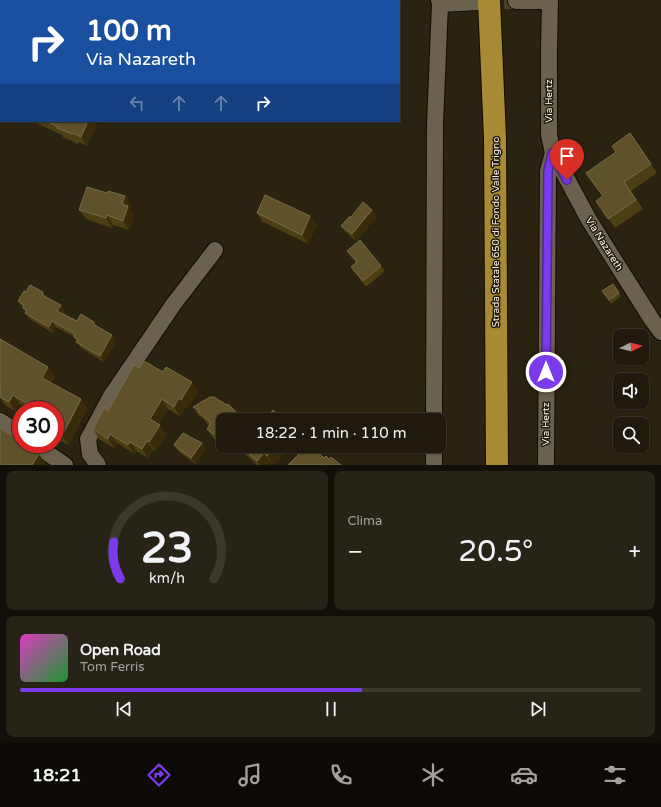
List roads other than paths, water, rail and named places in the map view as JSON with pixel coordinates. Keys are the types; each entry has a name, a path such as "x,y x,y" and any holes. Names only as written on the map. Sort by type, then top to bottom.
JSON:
{"highway":[{"name":"Strada Statale 650 di Fondo Valle Trigno","path":"484,1 495,138 497,465"}],"street":[{"path":"516,1 550,0"},
{"name":"Via Hertz","path":"546,465 548,171 552,153 549,134 550,0"},
{"path":"434,413 435,130 439,2 484,1"},
{"name":"Via Nazareth","path":"552,153 589,220 661,332"},
{"path":"98,465 90,454 88,439 111,396 173,305 215,250"},
{"path":"0,421 12,429"},
{"path":"47,453 65,465"},
{"path":"434,453 434,465"}],"tunnel":[{"path":"480,2 516,1"}]}
